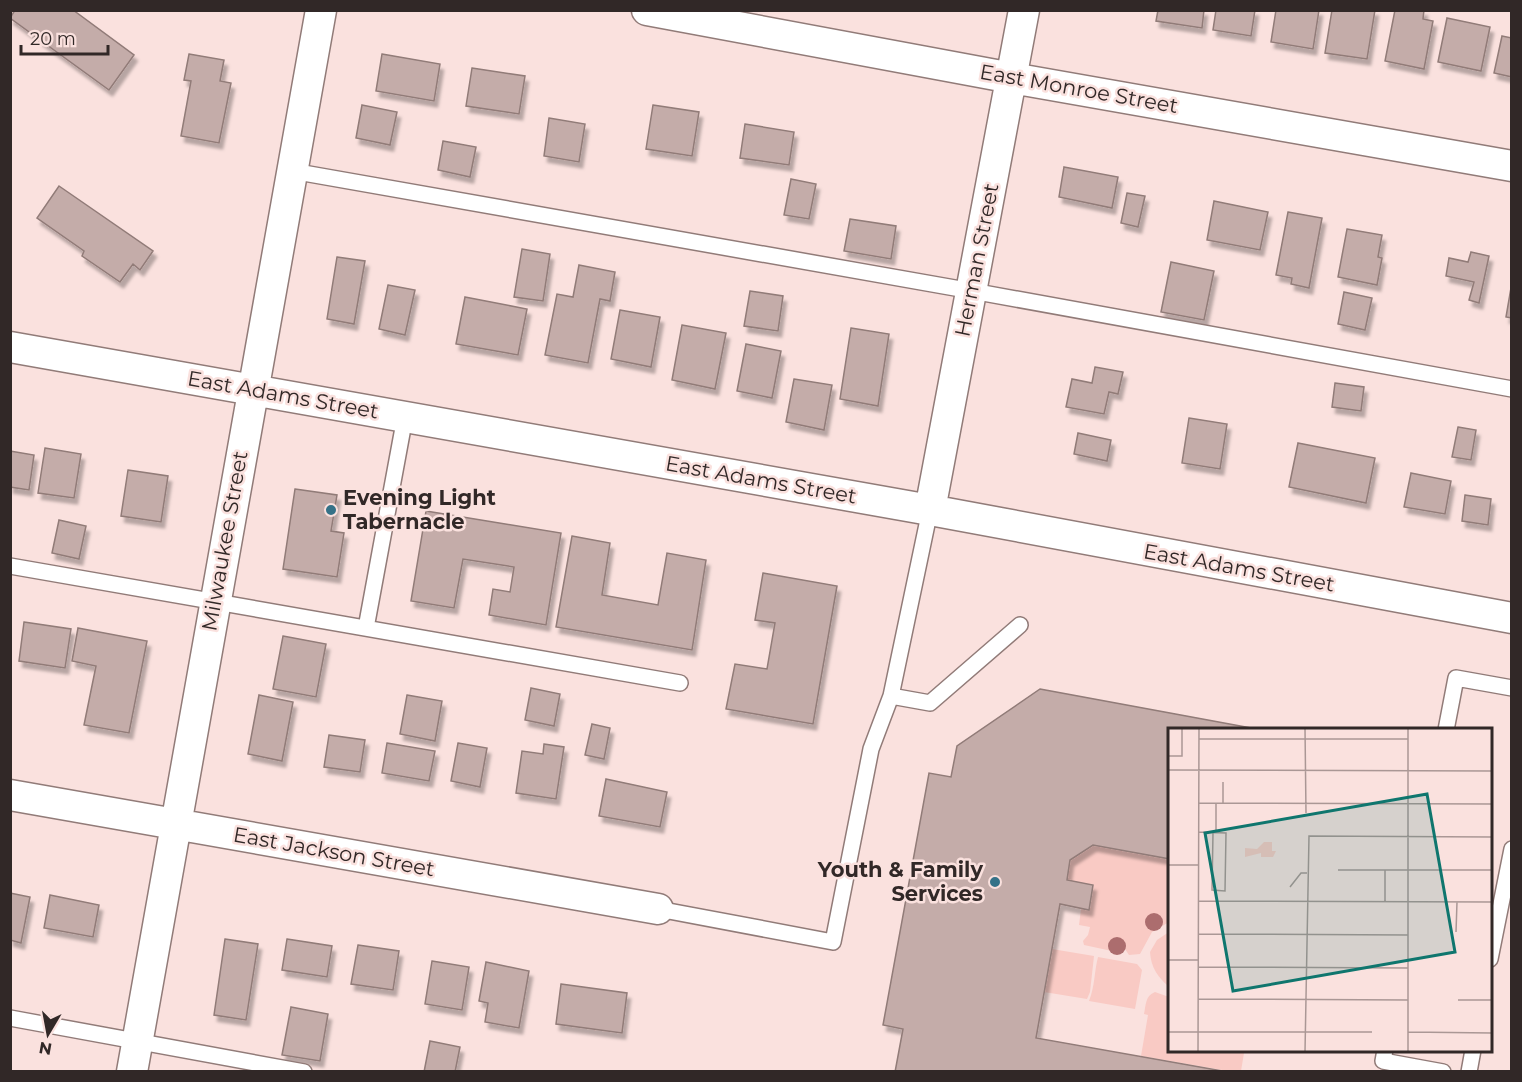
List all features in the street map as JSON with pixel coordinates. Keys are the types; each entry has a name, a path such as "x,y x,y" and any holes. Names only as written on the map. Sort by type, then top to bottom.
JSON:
{"street":[{"name":"Milwaukee Street","path":"132,1071 321,10"},
{"name":"East Monroe Street","path":"647,10 1012,78 1512,166"},
{"name":"Herman Street","path":"930,510 1024,10"},
{"name":"East Adams Street","path":"10,347 930,510 1512,618"},
{"name":"East Jackson Street","path":"10,795 658,909"}],"lane":[{"path":"292,171 1512,389"},
{"path":"366,628 405,417"},
{"path":"658,909 833,942 871,749 891,696 930,510"},
{"path":"10,566 680,683"},
{"path":"891,696 930,703 1020,625"},
{"path":"1446,728 1456,678 1512,688"},
{"path":"1492,954 1512,849"},
{"path":"10,1018 304,1071"},
{"path":"1385,1052 1383,1061 1443,1071"},
{"path":"1469,1071 1473,1052"}],"shaded area":[{"path":"1093,845 1168,859 1168,923 1152,932 1140,954 1129,955 1125,949 1121,953 1084,945 1083,941 1090,927 1079,925 1081,909 1089,910 1093,885 1067,880 1070,860"},
{"path":"1168,933 1168,986 1156,972 1152,963 1150,952 1157,940"},
{"path":"1052,949 1094,956 1090,992 1087,999 1044,992"},
{"path":"1098,957 1137,964 1142,970 1135,1009 1089,1001"},
{"path":"1155,992 1168,997 1168,1052 1248,1052 1244,1053 1241,1071 1228,1071 1141,1056 1148,1015 1144,1014 1149,996"}],"building":[{"path":"15,10 73,10 134,55 109,90 10,18"},
{"path":"1158,10 1204,10 1202,28 1156,21"},
{"path":"1216,10 1255,10 1251,36 1213,30"},
{"path":"1276,10 1319,10 1313,49 1271,42"},
{"path":"1332,10 1375,10 1367,59 1325,53"},
{"path":"1395,10 1424,10 1423,19 1433,21 1424,69 1385,61"},
{"path":"1447,18 1490,27 1481,71 1438,62"},
{"path":"1502,36 1512,38 1512,77 1494,73"},
{"path":"189,54 224,60 220,81 231,83 219,143 181,136 191,81 184,80"},
{"path":"382,54 440,64 434,101 376,91"},
{"path":"472,68 525,76 519,114 466,106"},
{"path":"362,105 397,112 390,145 356,138"},
{"path":"653,105 699,112 692,156 646,149"},
{"path":"549,118 585,124 579,162 544,156"},
{"path":"745,124 794,132 789,165 740,158"},
{"path":"443,141 476,147 470,177 438,170"},
{"path":"1064,167 1118,177 1112,208 1059,197"},
{"path":"791,179 816,184 809,219 784,215"},
{"path":"59,186 153,251 140,270 133,264 120,282 82,256 84,251 37,218"},
{"path":"1127,193 1145,196 1138,227 1121,223"},
{"path":"1214,201 1268,212 1260,250 1207,240"},
{"path":"1288,212 1322,218 1309,288 1291,284 1292,278 1276,275"},
{"path":"850,219 896,226 891,259 844,251"},
{"path":"1347,229 1382,235 1378,257 1382,258 1377,285 1338,277"},
{"path":"522,249 550,254 543,301 514,297"},
{"path":"1471,252 1489,256 1479,303 1469,300 1474,282 1446,276 1449,258 1468,262"},
{"path":"337,257 365,261 354,324 327,319"},
{"path":"1171,262 1214,271 1204,320 1161,312"},
{"path":"579,265 615,272 610,301 600,299 588,363 545,355 557,294 573,297"},
{"path":"1512,282 1512,318 1506,317"},
{"path":"388,285 415,290 405,335 379,329"},
{"path":"750,291 783,296 778,331 744,326"},
{"path":"1344,292 1372,298 1365,330 1338,324"},
{"path":"465,297 527,309 518,355 456,344"},
{"path":"620,310 660,317 651,367 611,359"},
{"path":"682,325 726,333 715,389 672,380"},
{"path":"851,328 889,334 878,406 840,399"},
{"path":"746,344 781,351 772,398 737,391"},
{"path":"1095,367 1123,372 1118,394 1109,392 1104,414 1066,407 1072,379 1092,383"},
{"path":"794,379 832,385 824,430 786,422"},
{"path":"1335,383 1364,387 1361,411 1332,407"},
{"path":"1189,418 1227,424 1220,469 1182,463"},
{"path":"1458,427 1476,430 1471,460 1452,457"},
{"path":"1078,433 1111,440 1107,461 1074,454"},
{"path":"1298,443 1375,458 1366,503 1289,487"},
{"path":"45,448 81,454 74,498 38,493"},
{"path":"10,451 34,455 29,490 10,487"},
{"path":"128,470 168,476 161,522 121,516"},
{"path":"1411,473 1451,481 1445,514 1404,507"},
{"path":"295,489 337,495 331,531 344,533 337,577 283,569"},
{"path":"1465,495 1491,499 1488,525 1462,521"},
{"path":"426,511 561,533 546,625 489,615 493,589 510,592 514,567 463,559 454,608 411,601"},
{"path":"59,520 86,526 79,559 52,553"},
{"path":"572,536 610,543 602,595 658,605 667,553 706,560 692,650 556,627"},
{"path":"763,573 837,586 813,724 726,709 735,664 767,669 775,623 755,620"},
{"path":"24,622 71,629 65,668 19,661"},
{"path":"78,628 147,641 129,733 84,725 96,666 72,661"},
{"path":"283,636 326,644 316,697 273,689"},
{"path":"531,688 560,694 554,726 525,720"},
{"name":"Youth & Family Services","path":"1040,689 1251,728 1168,728 1168,859 1093,845 1070,860 1067,880 1093,885 1089,910 1060,904 1036,1038 1228,1072 895,1072 903,1029 883,1025 929,773 951,777 957,746"},
{"path":"259,695 293,702 282,761 248,754"},
{"path":"407,695 442,701 435,741 400,734"},
{"path":"592,724 610,728 604,759 585,755"},
{"path":"329,735 365,740 360,772 324,767"},
{"path":"387,743 435,751 429,781 382,773"},
{"path":"458,743 487,748 480,787 451,781"},
{"path":"544,744 564,747 556,799 516,793 522,751 543,754"},
{"path":"606,779 667,792 660,827 599,816"},
{"path":"10,893 30,897 21,943 10,940"},
{"path":"50,895 99,905 93,937 44,928"},
{"path":"225,939 258,944 246,1020 214,1015"},
{"path":"287,939 332,946 327,977 282,970"},
{"path":"358,945 399,951 393,990 351,984"},
{"path":"432,961 469,967 462,1010 425,1004"},
{"path":"486,962 529,971 519,1028 485,1022 488,1003 479,1001"},
{"path":"561,984 627,993 622,1033 556,1024"},
{"path":"291,1007 328,1014 320,1061 282,1055"},
{"path":"430,1041 460,1047 455,1072 424,1072"}],"place":[{"name":"Evening Light Tabernacle","path":"331,510"},
{"name":"Youth & Family Services","path":"995,882"}]}
